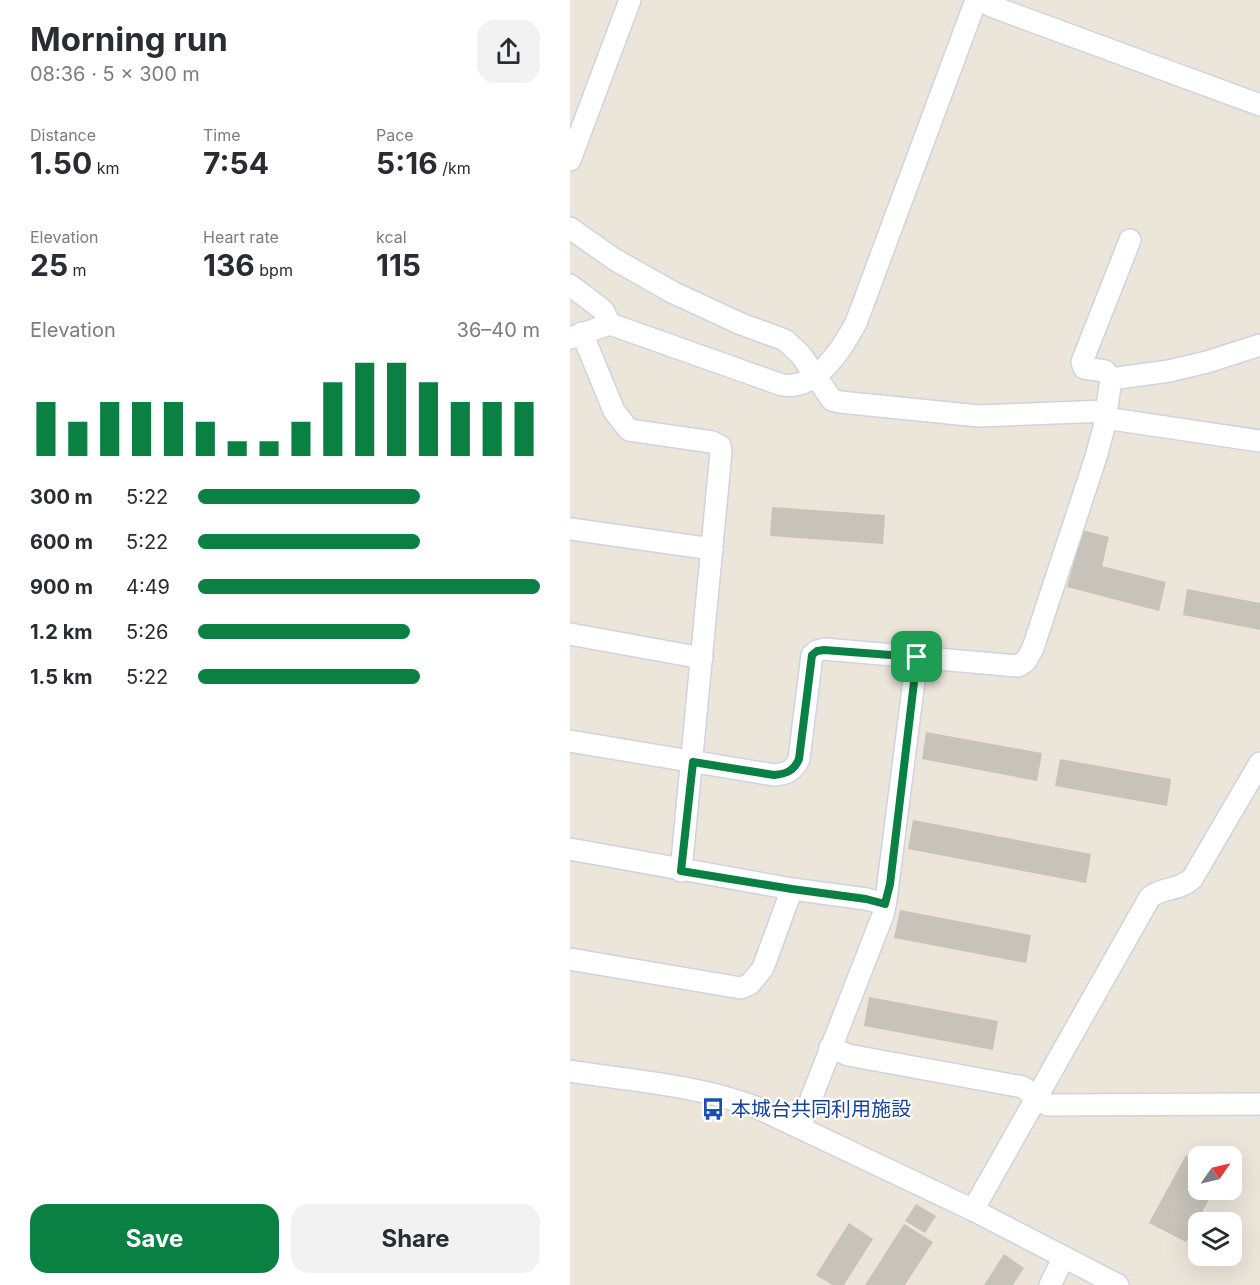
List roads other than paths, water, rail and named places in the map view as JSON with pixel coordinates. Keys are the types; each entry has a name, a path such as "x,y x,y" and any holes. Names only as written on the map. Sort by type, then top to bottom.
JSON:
{"street":[{"path":"570,160 630,0"},
{"path":"681,871 693,762 720,446 712,442 629,430 614,411 576,335 610,324 782,385 799,385 814,376 840,350 856,323 976,0"},
{"path":"982,0 991,6 1260,105"},
{"path":"570,228 614,259 672,292 741,324 785,340 801,355 832,400 979,417 1106,415 1260,441"},
{"path":"570,741 774,775 784,774 796,766 799,759 812,655 817,651 1018,666 1026,661 1033,648 1092,468 1106,415 1111,379 1105,371 1084,368 1082,362 1130,240"},
{"path":"570,285 603,310 610,324"},
{"path":"1111,379 1169,371 1260,345"},
{"path":"570,528 712,549"},
{"path":"570,633 702,657"},
{"path":"800,1127 883,915 890,884 917,657"},
{"path":"973,1210 1150,897 1155,893 1179,888 1192,879 1260,763"},
{"path":"570,849 681,871 866,899 885,904"},
{"path":"570,959 741,988 755,980 763,968 792,889"},
{"path":"830,1047 848,1055 1023,1087 1048,1105 1260,1104"},
{"path":"570,1071 735,1099 800,1127 973,1210 1118,1285"},
{"path":"1050,1285 1064,1257"}],"place":[{"name":"本城台共同利用施設","path":"713,1109"}]}
